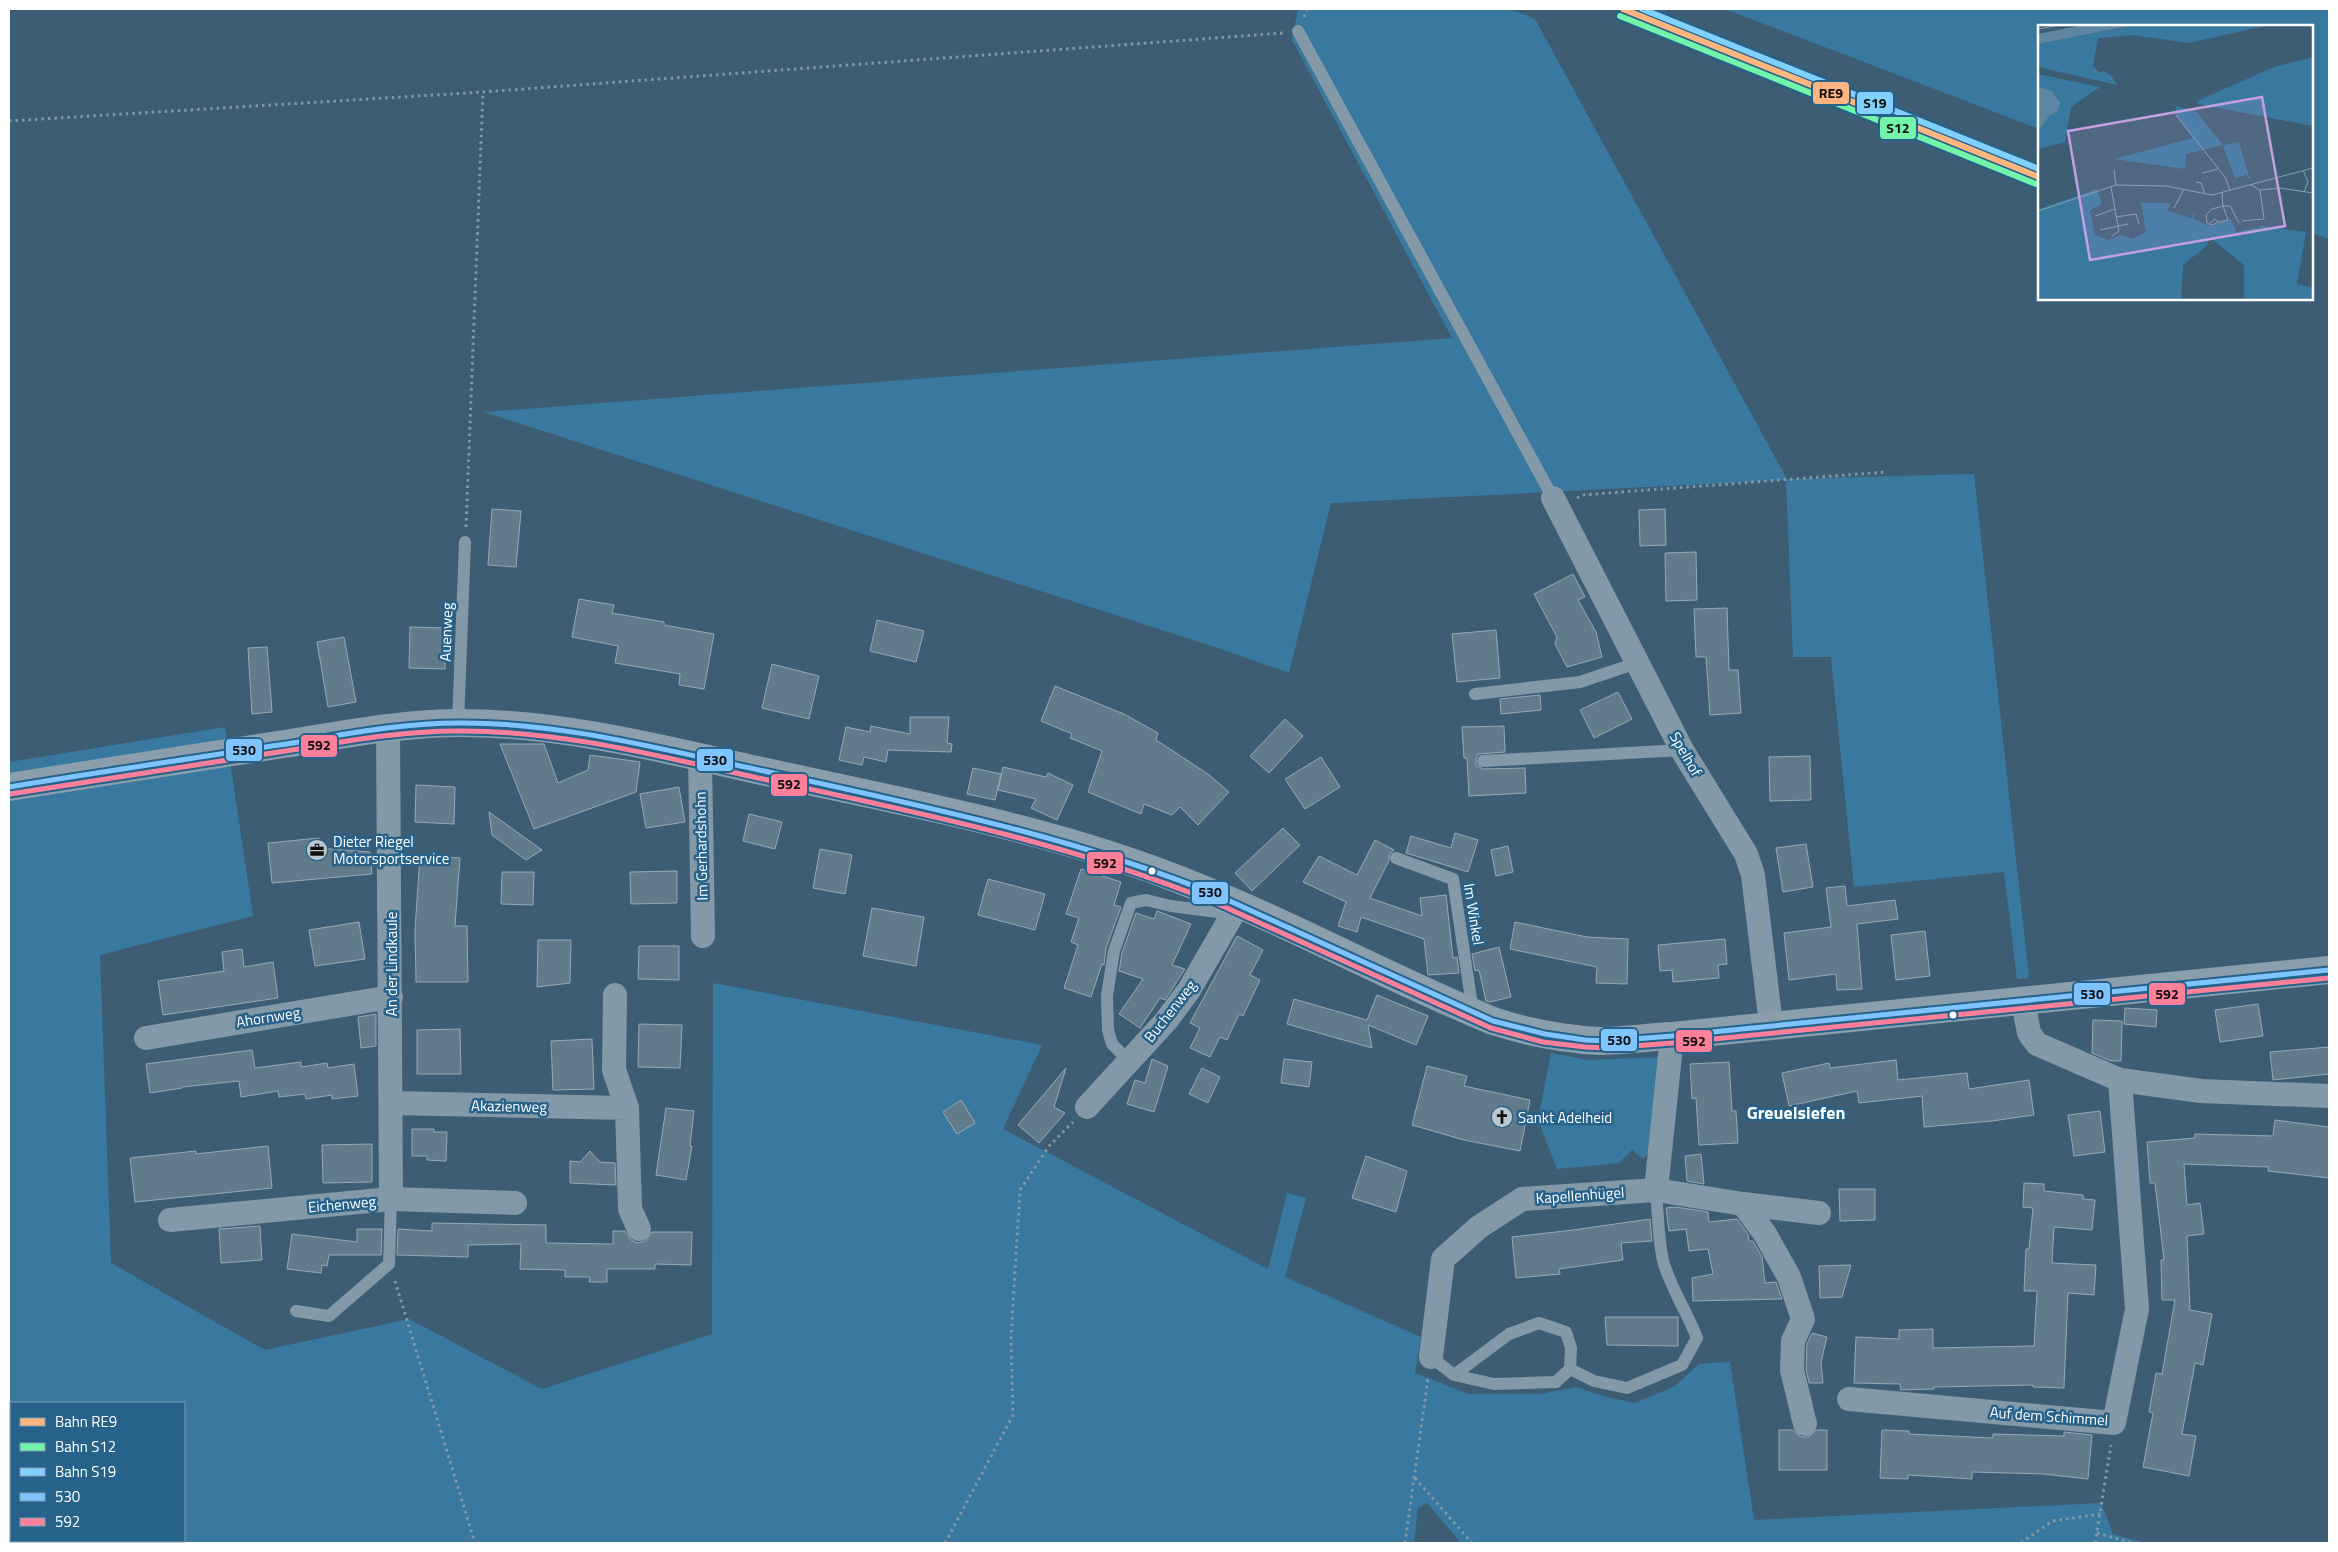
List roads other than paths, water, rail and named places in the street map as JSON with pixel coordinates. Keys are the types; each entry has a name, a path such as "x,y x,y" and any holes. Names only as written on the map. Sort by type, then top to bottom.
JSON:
{"main road":[{"path":"9,787 388,728 458,723 554,729 700,757 1041,835 1126,860 1473,1013 1517,1029 1555,1037 1600,1041 1672,1036 2329,970"}],"street":[{"name":"Spelhof","path":"1556,503 1682,750 1748,861 1752,875 1771,1025"},
{"name":"An der Lindkaule","path":"388,728 391,1199"},
{"name":"Im Gerhardshohn","path":"700,757 703,936"},
{"name":"Buchenweg","path":"1087,1107 1166,1021 1189,990 1236,909"},
{"path":"615,996 614,1070 627,1108 630,1209 639,1229"},
{"name":"Ahornweg","path":"146,1038 391,997"},
{"path":"2023,1001 2029,1033 2037,1044 2120,1080 2201,1091 2329,1096"},
{"path":"1656,1190 1672,1036"},
{"name":"Auf dem Schimmel","path":"1849,1399 2114,1423 2137,1309 2120,1080"},
{"name":"Akazienweg","path":"391,1103 627,1108"},
{"name":"Kapellenhügel","path":"1431,1357 1443,1258 1479,1226 1522,1199 1656,1190 1743,1204 1819,1213"},
{"name":"Eichenweg","path":"170,1220 391,1199 515,1203"},
{"path":"1743,1204 1765,1234 1788,1277 1803,1320 1793,1341 1792,1370 1805,1424"}],"lane":[{"path":"1298,32 1556,503"},
{"name":"Auenweg","path":"458,723 465,542"},
{"path":"1475,694 1580,682 1637,663"},
{"path":"1483,761 1682,750"},
{"name":"Im Winkel","path":"1396,858 1454,879 1473,1013"},
{"path":"1129,1062 1112,1044 1108,1030 1108,996 1114,950 1131,903 1146,900 1171,906 1236,909"},
{"path":"1570,1369 1594,1381 1627,1388 1682,1366 1697,1338 1689,1318 1673,1290 1663,1261 1656,1190"},
{"path":"296,1311 329,1316 389,1264 391,1199"},
{"path":"1431,1357 1454,1375 1494,1384 1556,1382 1570,1369 1571,1348 1566,1332 1539,1323 1509,1334 1454,1375"}],"rail line":[{"name":"RE9","path":"1623,9 2038,177"},
{"name":"S19","path":"1642,9 2038,169"},
{"name":"S12","path":"1620,16 2036,184"}],"place":[{"name":"Dieter Riegel Motorsportservice","path":"317,850"},
{"name":"Sankt Adelheid","path":"1502,1117"}],"district":[{"name":"Greuelsiefen","path":"1796,1112"}]}
